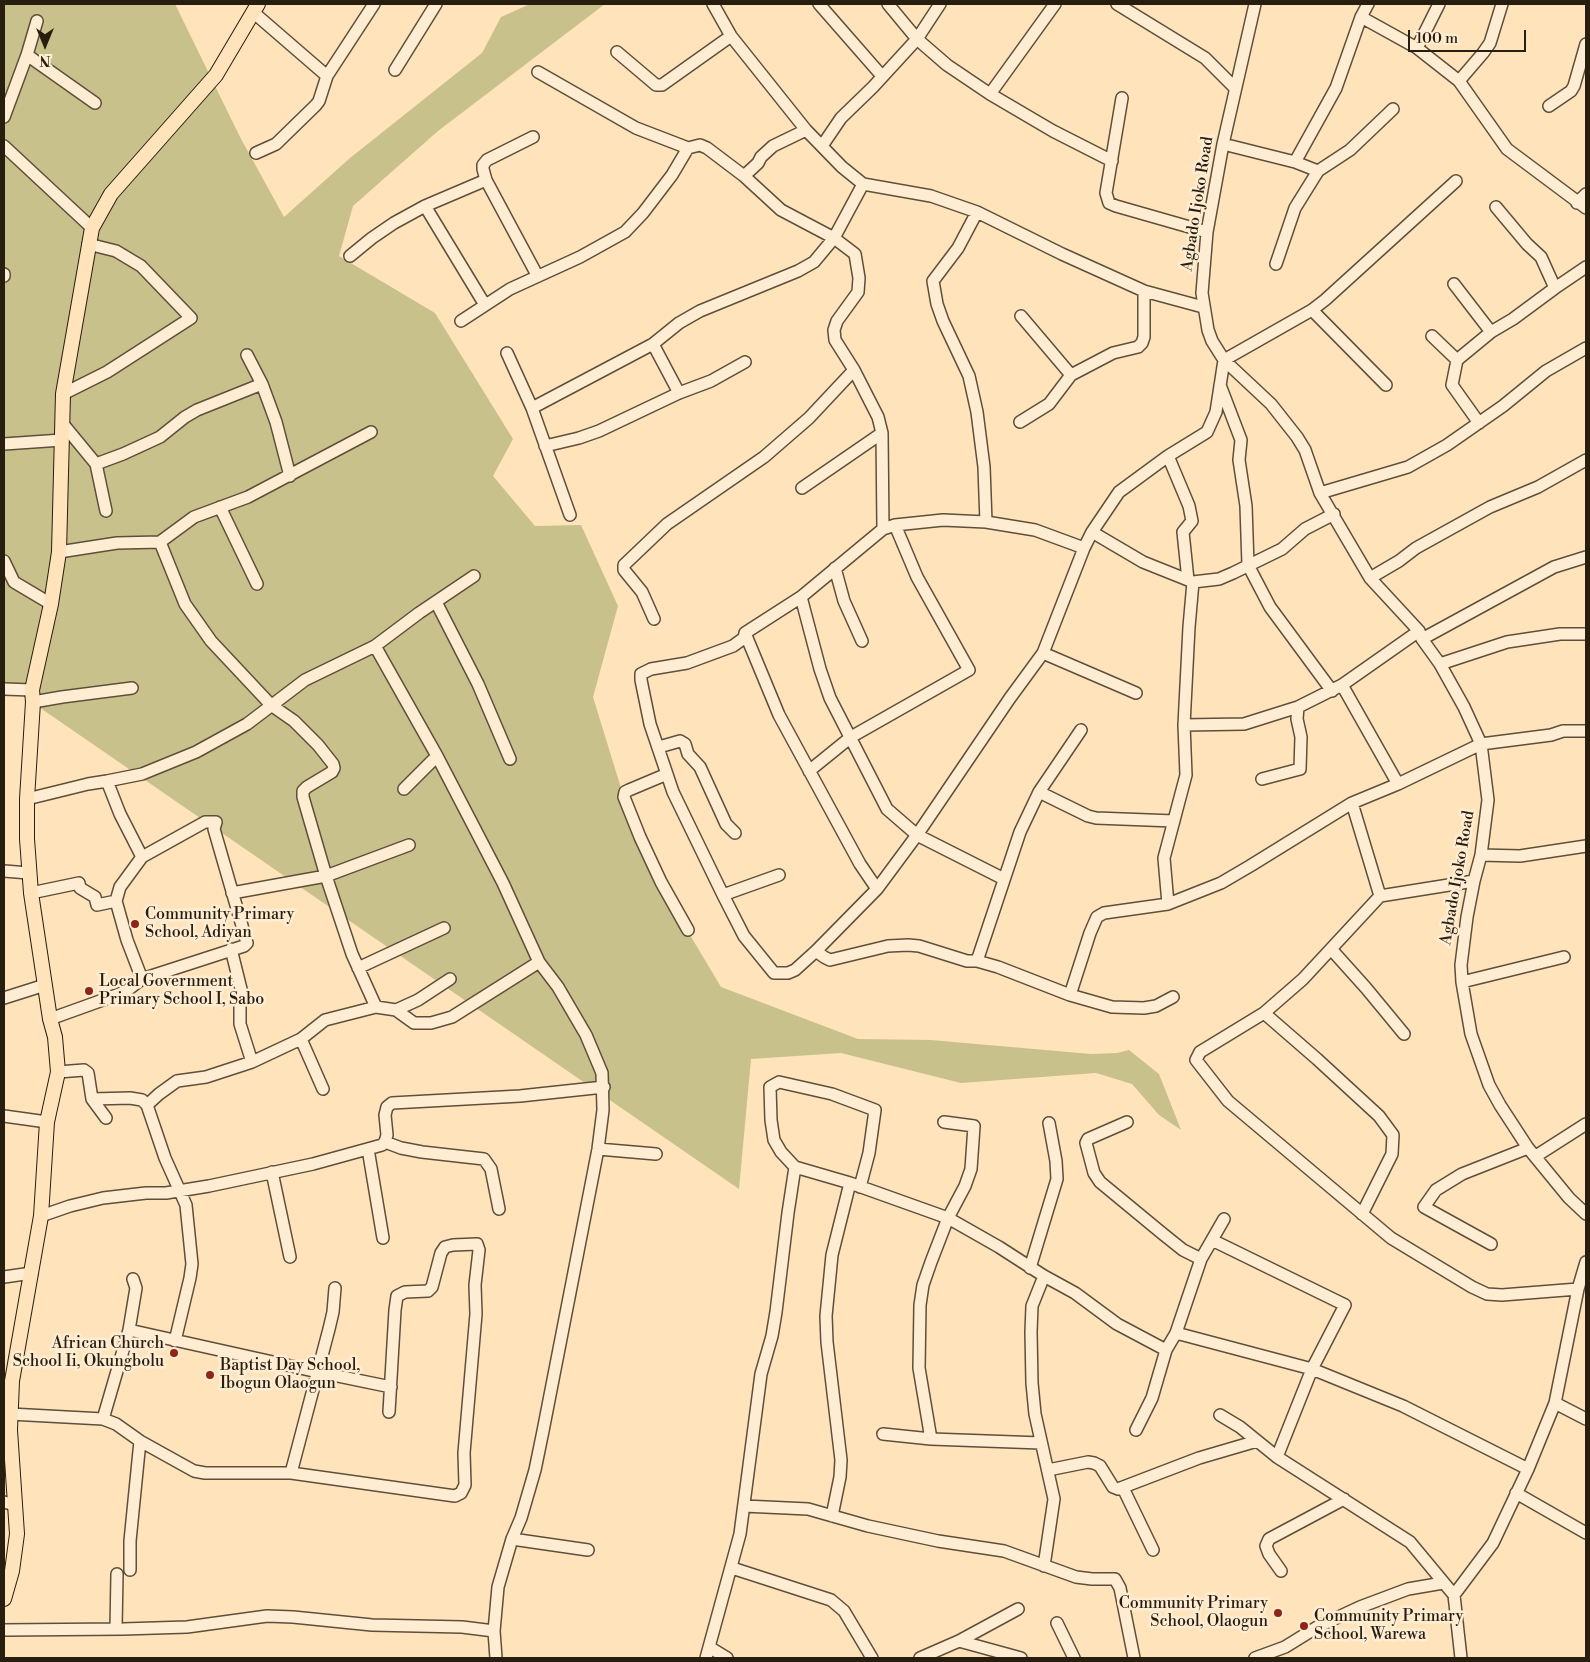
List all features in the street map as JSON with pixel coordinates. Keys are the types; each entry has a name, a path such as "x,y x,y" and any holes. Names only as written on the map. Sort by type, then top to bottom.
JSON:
{"main road":[{"path":"4,1599 12,1571 17,1534 9,1503 7,1428 10,1414 12,1380 41,1216 47,1122 58,1072 55,1037 50,1019 31,893 27,839 27,799 33,696 59,552 64,394 92,228 111,194 216,75 256,8"}],"street":[{"path":"256,153 276,144 316,106 327,76 374,4"},
{"path":"395,70 436,4"},
{"path":"713,4 731,36 806,130 842,167 863,184 931,196 977,212 1062,254 1144,291 1203,307"},
{"path":"819,4 882,76"},
{"path":"888,4 917,39 947,65 990,94 1053,131 1112,161"},
{"path":"822,146 842,118 917,39 940,4"},
{"path":"990,94 1055,4"},
{"path":"1117,4 1205,58 1235,88"},
{"name":"Agbado Ijoko Road","path":"1255,4 1235,88 1206,232 1202,282 1203,307 1208,330 1212,341 1224,360 1271,404 1290,427 1305,450 1320,492 1370,578 1421,635 1464,707 1481,744 1488,800 1481,855 1474,880 1463,940 1461,965 1471,1034 1489,1085 1500,1105 1532,1152 1569,1198 1586,1214"},
{"path":"1295,162 1336,88 1361,17 1368,4"},
{"path":"1418,48 1439,4"},
{"path":"1459,81 1490,43 1502,4"},
{"path":"256,8 327,76"},
{"path":"1361,17 1418,48 1459,81 1507,149 1582,205 1586,194"},
{"path":"4,117 27,55 37,20"},
{"path":"617,52 656,84 662,85 731,36"},
{"path":"1549,106 1571,91 1574,86 1586,44"},
{"path":"27,55 95,103"},
{"path":"538,72 636,128 688,148 700,146 707,148 744,176 781,210 834,238 855,254 859,278 858,292 837,322 834,330 835,340 854,370 878,417 882,433 883,528"},
{"path":"1122,98 1106,193 1109,203 1206,232"},
{"path":"1276,264 1295,208 1318,172 1350,150 1393,109"},
{"path":"744,176 773,146 806,130"},
{"path":"533,137 487,160 482,169 486,180 537,275"},
{"path":"1223,144 1295,162 1318,172"},
{"path":"4,146 92,228"},
{"path":"461,321 537,275 580,256 625,232 643,213 688,148"},
{"path":"350,256 382,231 425,206 486,180"},
{"path":"1084,548 1035,530 986,522 943,520 883,528 801,597 745,633 744,638 734,646 687,663 651,669 641,674 650,724 677,802 744,936 774,972 788,973 795,970 816,951 877,889 917,835 1010,698 1044,653 1084,548 1092,532 1119,492 1168,456 1207,432 1216,412 1224,360 1312,310 1325,300 1456,181"},
{"path":"532,408 653,344 679,323 700,311 814,262 834,238 863,184"},
{"path":"425,206 485,305"},
{"path":"1496,207 1526,244 1541,257 1555,288"},
{"path":"977,212 958,248 933,281 937,304 943,321 969,376 977,412 984,467 986,522"},
{"path":"64,394 107,372 191,318 141,266 116,251 88,244"},
{"path":"1479,424 1452,385 1457,360 1492,332 1586,267"},
{"path":"1454,284 1492,332"},
{"path":"1020,422 1049,404 1071,375 1113,353 1138,346 1142,343 1144,337 1144,291"},
{"path":"1312,310 1386,385"},
{"path":"1022,316 1071,375"},
{"path":"1432,336 1457,360"},
{"path":"653,344 679,394"},
{"path":"1320,492 1408,467 1479,424 1546,372 1586,348"},
{"path":"507,353 532,408 570,515"},
{"path":"247,355 262,384 276,422 290,476"},
{"path":"545,446 594,433 711,381 745,362"},
{"path":"654,619 645,597 624,570 624,565 667,524 764,457 809,418 854,370"},
{"path":"96,464 160,437 197,410 262,384"},
{"path":"1220,385 1242,440 1239,460 1246,506 1248,564 1270,607 1337,688 1398,784"},
{"path":"63,424 96,464 106,511"},
{"path":"59,552 117,543 160,542 194,517 248,497 371,432"},
{"path":"802,488 882,433"},
{"path":"4,444 62,440"},
{"path":"1168,456 1189,506 1192,521 1183,532 1190,581 1184,725 1186,775 1164,858 1168,904"},
{"path":"1370,578 1399,561 1416,548 1490,507 1538,487 1586,460"},
{"path":"220,507 257,584"},
{"path":"1092,532 1143,562 1190,581 1219,578 1282,549 1305,529 1334,514"},
{"path":"809,770 851,737 969,670 917,577 895,525"},
{"path":"160,542 185,604 217,648 271,705 294,721 334,768 332,772 307,787 303,797 326,876 358,968 376,1006"},
{"path":"1184,725 1244,724 1298,707 1337,688 1421,635 1554,567 1586,557"},
{"path":"4,562 14,582 51,604"},
{"path":"835,568 844,601 862,641"},
{"path":"27,799 148,772 196,752 247,724 305,680 375,646 474,576"},
{"path":"801,597 830,698 887,809 917,835 1004,879"},
{"path":"436,602 478,684 510,759"},
{"path":"745,633 775,707 860,864 877,889"},
{"path":"1440,664 1507,642 1560,634 1586,634"},
{"path":"375,646 437,756 502,882 539,962 558,987 586,1035 602,1073 604,1087 604,1110 598,1148 535,1470 498,1586 494,1631 496,1658"},
{"path":"1044,653 1136,693"},
{"path":"4,689 33,696 62,697 132,688"},
{"path":"1262,779 1300,769 1301,737 1298,707"},
{"path":"977,961 1020,832 1039,792 1081,730"},
{"path":"1070,995 1090,933 1097,917 1104,913 1168,904 1234,876 1352,803 1398,784 1481,744 1563,732 1586,731"},
{"path":"659,747 680,742 685,744 688,754 700,767 726,824 735,833"},
{"path":"404,789 437,756"},
{"path":"667,774 625,792 624,796 640,837 661,882 688,930"},
{"path":"108,781 120,814 142,856"},
{"path":"1039,792 1088,816 1096,818 1174,820"},
{"path":"1352,803 1380,896"},
{"path":"50,1019 125,992 142,979 244,946 247,943 214,829 216,822 205,822 142,856 120,887 116,901 127,940 142,979"},
{"path":"232,893 326,876 409,845"},
{"path":"1481,855 1520,856 1586,846"},
{"path":"4,871 29,873"},
{"path":"722,895 779,875"},
{"path":"1474,880 1380,896 1303,979 1264,1013 1200,1052 1196,1060 1228,1101 1391,1238 1472,1287 1487,1294 1502,1296 1578,1289"},
{"path":"31,893 79,882 80,888 95,897 97,905 116,901"},
{"path":"358,968 444,928"},
{"path":"816,951 824,958 830,960 888,946 919,946 967,961 977,961 998,967 1070,995 1112,1007 1131,1009 1156,1006 1173,997"},
{"path":"231,949 242,993 240,1024 252,1062"},
{"path":"1331,949 1404,1034"},
{"path":"1462,982 1564,957"},
{"path":"147,1104 177,1081 206,1077 252,1062 301,1039 325,1020 376,1006 396,1010 414,1022 431,1024 452,1017 539,962"},
{"path":"396,1010 418,1000 450,979"},
{"path":"4,998 45,985"},
{"path":"1264,1013 1379,1116 1392,1135 1392,1154 1362,1214"},
{"path":"301,1039 322,1088"},
{"path":"58,1072 84,1070 88,1074 92,1099 106,1118"},
{"path":"832,1516 842,1460 827,1342 826,1316 832,1254 855,1185 869,1153 875,1110 832,1094 779,1082 770,1087 769,1094 774,1140 781,1152 795,1167 855,1185 948,1218 1075,1293 1117,1324 1166,1350"},
{"path":"41,1216 70,1206 103,1198 121,1195 166,1193 209,1186 312,1164 382,1145 387,1135 385,1115 387,1107 392,1102 547,1094 604,1087"},
{"path":"92,1099 130,1098 142,1100 147,1104 186,1205 192,1264 174,1341"},
{"path":"4,1116 47,1122"},
{"path":"931,1439 919,1368 920,1305 926,1277 948,1218 965,1186 971,1169 974,1126 944,1122"},
{"path":"1127,1122 1088,1139 1086,1143 1094,1173 1100,1182 1163,1234 1183,1250 1201,1260"},
{"path":"1030,1268 1057,1179 1056,1161 1049,1123"},
{"path":"1491,1244 1424,1207 1436,1190 1462,1174 1532,1152 1586,1124"},
{"path":"385,1142 401,1148 422,1152 484,1158 491,1169 499,1210"},
{"path":"598,1148 656,1154"},
{"path":"368,1149 383,1238"},
{"path":"727,1658 708,1653 738,1544 761,1374 772,1336 776,1312 795,1167"},
{"path":"272,1172 290,1257"},
{"path":"1136,1430 1152,1398 1166,1350 1176,1333 1201,1260 1224,1219"},
{"path":"1212,1240 1345,1305 1312,1369 1277,1457"},
{"path":"10,1414 103,1419 116,1424 140,1441 194,1471 204,1473 291,1473 455,1496 461,1493 465,1485 464,1453 476,1314 475,1285 479,1250 477,1244 444,1247 432,1287 428,1291 405,1292 397,1296 389,1412"},
{"path":"1454,1595 1493,1543 1528,1469 1555,1403 1578,1289 1586,1262"},
{"path":"4,1277 32,1273"},
{"path":"1044,1276 1032,1306 1031,1332 1035,1414 1054,1499 1044,1566"},
{"path":"103,1419 129,1330 136,1288 133,1279"},
{"path":"291,1473 333,1312 335,1288"},
{"path":"129,1330 391,1387"},
{"path":"1176,1333 1312,1369 1403,1406 1528,1469"},
{"path":"1555,1403 1586,1419"},
{"path":"1220,1415 1240,1427 1277,1457 1410,1542 1454,1595 1461,1658"},
{"path":"883,1434 931,1439 1041,1443"},
{"path":"130,1570 130,1541 140,1441"},
{"path":"1048,1470 1088,1462 1094,1463 1100,1466 1113,1487 1118,1489 1199,1458 1257,1441"},
{"path":"1123,1488 1153,1550"},
{"path":"1516,1493 1586,1533"},
{"path":"1281,1571 1269,1554 1266,1546 1269,1539 1344,1499"},
{"path":"744,1506 808,1509 938,1542 1004,1551 1076,1577 1092,1579 1115,1578 1120,1588 1134,1658"},
{"path":"512,1539 588,1550"},
{"path":"732,1568 831,1600 844,1612 872,1658"},
{"path":"116,1629 118,1574"},
{"path":"1255,1658 1285,1647 1319,1626 1360,1608 1408,1589 1443,1583"},
{"path":"920,1658 959,1641 1018,1609"},
{"path":"4,1630 187,1627 267,1616 292,1616 372,1625 462,1627 494,1631"},
{"path":"1057,1622 1074,1658"},
{"path":"959,1641 1021,1658"}],"shaded area":[{"path":"4,4 175,4 240,137 284,217 350,158 482,53 501,17 530,4 605,4 438,131 353,206 339,256 435,313 513,439 493,476 535,526 581,525 618,606 593,697 641,853 721,987 858,1039 931,1040 1091,1054 1117,1053 1129,1050 1159,1074 1181,1130 1159,1115 1132,1084 1096,1073 961,1083 841,1053 751,1059 739,1189 4,683"}],"place":[{"name":"Community Primary School, Adiyan","path":"135,924"},
{"name":"Local Government Primary School I, Sabo","path":"89,991"},
{"name":"African Church School Ii, Okungbolu","path":"174,1353"},
{"name":"Baptist Day School, Ibogun Olaogun","path":"210,1375"},
{"name":"Community Primary School, Olaogun","path":"1278,1613"},
{"name":"Community Primary School, Warewa","path":"1304,1626"}]}
